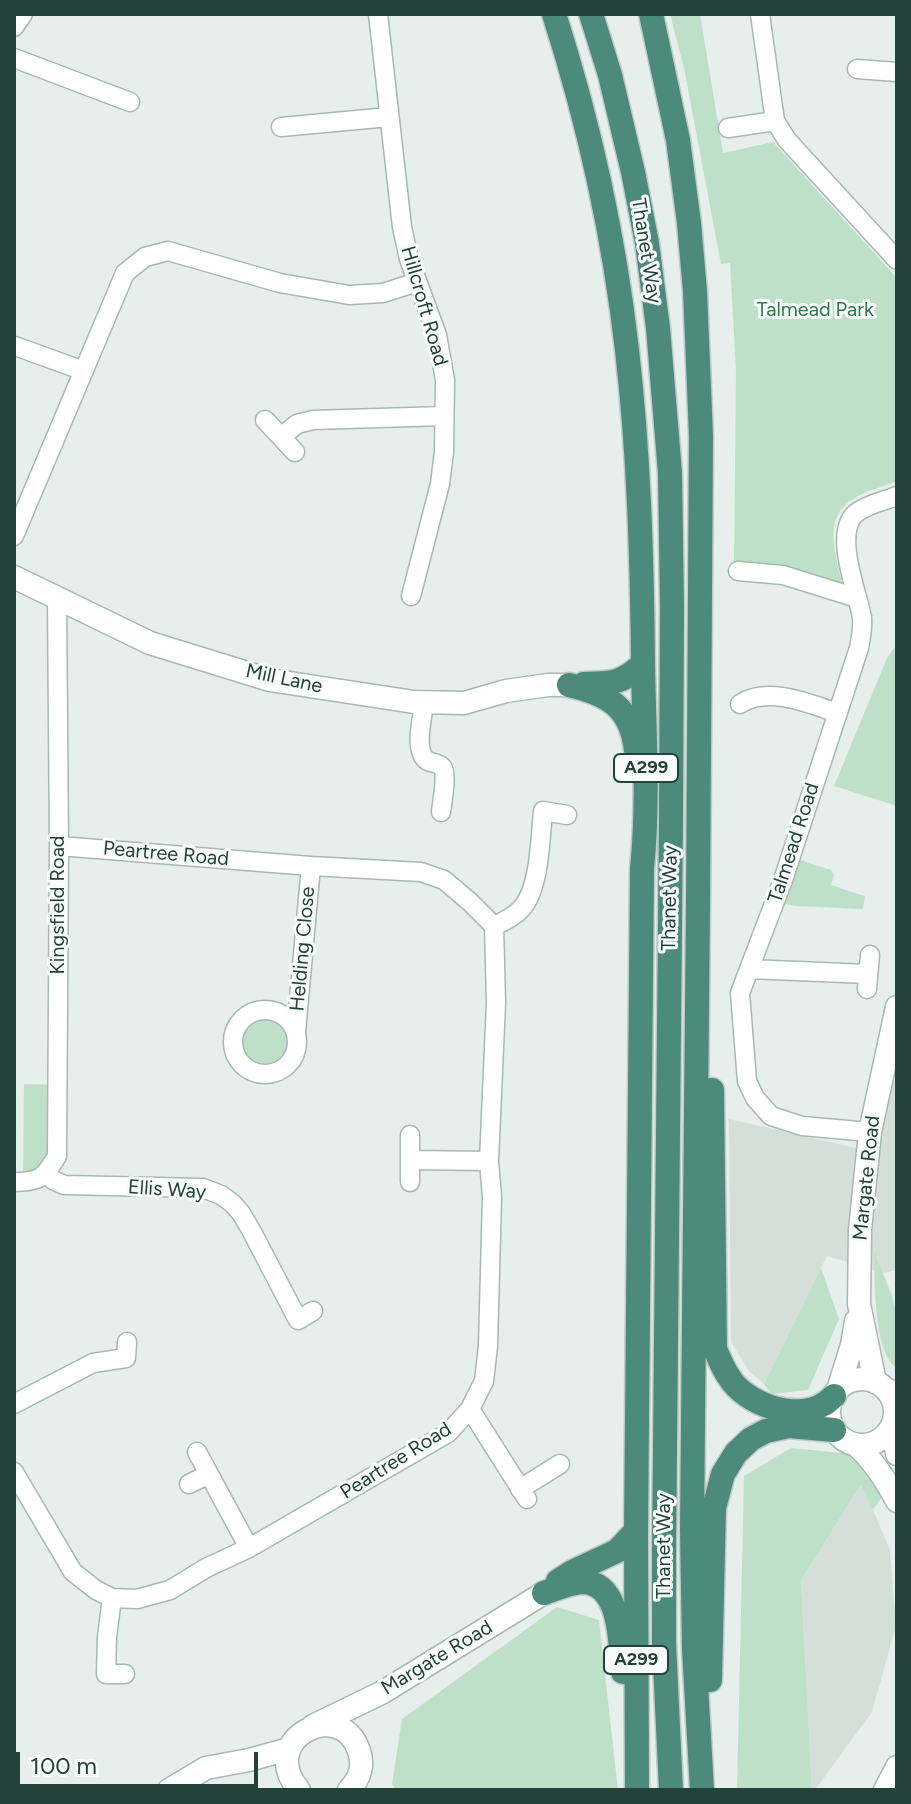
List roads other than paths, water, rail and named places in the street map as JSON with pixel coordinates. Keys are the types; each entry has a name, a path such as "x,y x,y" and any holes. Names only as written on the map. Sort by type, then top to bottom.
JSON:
{"highway":[{"name":"A299","path":"554,14 580,103 606,211 627,349 639,491 646,829 642,869 636,1531 637,1790"},
{"name":"Thanet Way","path":"591,14 614,89 647,243 658,328 670,473 671,818 664,1598 671,1790"},
{"name":"Thanet Way","path":"651,14 678,140 689,223 695,291 701,488 692,1529 694,1649 703,1790"},
{"path":"569,685 615,683 624,680 643,664"},
{"path":"569,685 599,693 624,713 631,725 635,745 642,869"},
{"path":"698,904 711,971 715,1349 729,1378 745,1395 768,1406 788,1411 807,1409 823,1405 836,1393"},
{"path":"703,1790 711,1701 714,1508 723,1474 736,1453 751,1439 766,1431 789,1426 834,1430"},
{"path":"544,1593 572,1572 617,1551 636,1531"},
{"path":"544,1593 572,1584 589,1583 603,1590 614,1607 637,1790"}],"street":[{"path":"14,27 23,14"},
{"name":"Hillcroft Road","path":"378,14 401,223 409,259 437,335 445,380 444,452 440,484 411,596"},
{"path":"760,14 775,121 787,140 897,260"},
{"path":"14,58 130,102"},
{"path":"857,69 896,66"},
{"path":"281,128 389,117"},
{"path":"728,128 775,121"},
{"path":"14,536 125,273 145,257 168,251 280,283 349,295 383,293 417,282"},
{"path":"15,346 84,371"},
{"path":"281,437 297,424 313,420 444,416"},
{"path":"265,420 295,452"},
{"name":"Talmead Road","path":"870,1132 802,1126 771,1116 755,1098 747,1081 740,993 783,880 862,634 845,533 851,519 865,507 897,496"},
{"path":"738,571 783,575 857,598"},
{"name":"Mill Lane","path":"14,577 150,643 270,680 424,702 464,703 506,691 569,685"},
{"name":"Kingsfield Road","path":"47,1173 57,1156 57,599"},
{"path":"740,704 754,697 771,697 805,702 837,713"},
{"path":"424,702 419,744 422,757 441,765 445,774 441,812"},
{"path":"494,926 523,907 530,893 543,811 567,815"},
{"name":"Peartree Road","path":"59,846 421,872 444,880 494,926 496,1003 489,1161 492,1197 488,1346 484,1381 470,1409 448,1433 170,1590 137,1599 112,1598"},
{"name":"Helding Close","path":"296,1032 311,866"},
{"path":"749,969 869,973"},
{"name":"Margate Road","path":"836,1393 852,1345 859,1304 860,1230 870,1132 897,1007"},
{"path":"410,1135 410,1182"},
{"path":"410,1160 489,1161"},
{"path":"14,1182 38,1180 47,1173"},
{"name":"Ellis Way","path":"47,1173 64,1185 203,1188 221,1195 232,1203 251,1230 298,1320 313,1311"},
{"name":"Margate Road","path":"859,1304 885,1387"},
{"path":"14,1404 93,1363 126,1358 127,1342"},
{"path":"897,1454 895,1408 885,1387 866,1380 846,1384 836,1393 829,1413 834,1430 868,1456 888,1482 897,1501"},
{"path":"470,1409 523,1494 560,1464"},
{"path":"856,1445 878,1442 894,1421"},
{"path":"197,1452 249,1548"},
{"path":"14,1472 73,1572 112,1598 106,1674 125,1674"},
{"path":"189,1484 209,1474"},
{"name":"Margate Road","path":"289,1749 303,1731 383,1692 544,1593"},
{"name":"Margate Road","path":"370,1697 361,1723 358,1746 361,1769 370,1790"},
{"path":"313,1726 334,1726 344,1730 358,1746"},
{"path":"169,1790 206,1768 289,1749 288,1771 297,1787"},
{"path":"249,1760 297,1787"},
{"path":"885,1790 897,1767"},
{"path":"349,1790 361,1769"}],"park label":[{"name":"Talmead Park","path":"815,310"}]}
